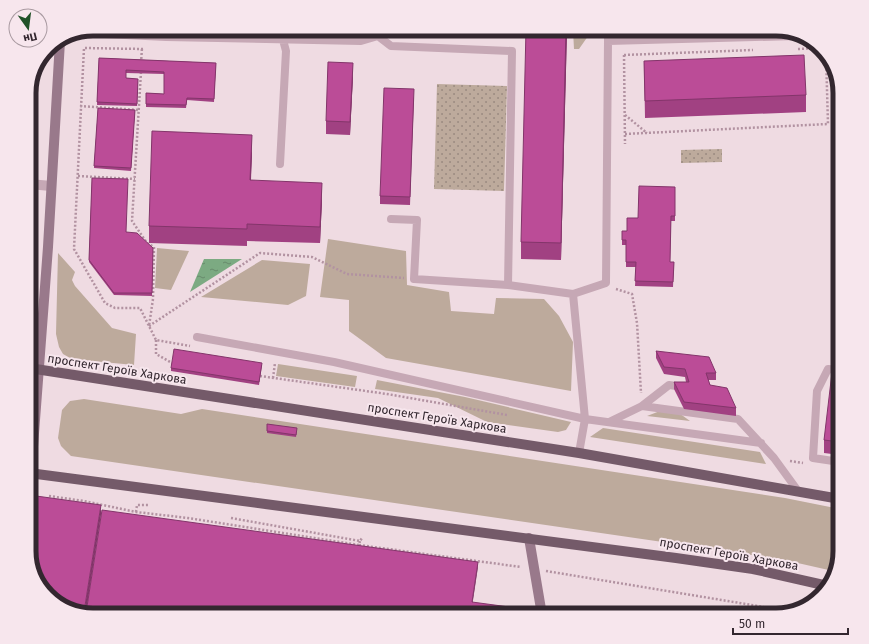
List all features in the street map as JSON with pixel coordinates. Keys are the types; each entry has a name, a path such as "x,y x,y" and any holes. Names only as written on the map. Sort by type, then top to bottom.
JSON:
{"main road":[{"path":"36,347 51,186 60,47"},
{"name":"проспект Героїв Харкова","path":"36,369 579,453 833,498"},
{"name":"проспект Героїв Харкова","path":"36,474 734,566 822,585"},
{"path":"529,538 541,608"}],"street":[{"path":"36,185 51,186"}],"lane":[{"path":"159,36 361,41 372,36"},
{"path":"194,38 202,36"},
{"path":"280,164 286,51 283,36"},
{"path":"382,36 391,46 512,51 508,285"},
{"path":"391,220 417,220 414,279 508,285 573,294 606,283 608,36"},
{"path":"608,41 784,36"},
{"path":"573,294 584,419 579,453"},
{"path":"198,337 334,362 584,419 761,443"},
{"path":"833,370 828,370 817,390 813,458 833,461"},
{"path":"609,422 642,406 669,385 691,387"},
{"path":"642,406 737,416 761,443 798,491"}],"path":[{"path":"142,36 132,221 147,243 154,246 153,299 149,326"},
{"path":"624,41 625,144"},
{"path":"84,48 74,249 105,304 115,308 140,308 156,340 156,354 162,359 172,363"},
{"path":"796,49 811,48"},
{"path":"624,56 757,50"},
{"path":"625,134 828,124 826,67"},
{"path":"80,106 139,110"},
{"path":"624,114 646,133"},
{"path":"78,176 135,179"},
{"path":"149,326 260,253 312,257 347,274 414,279"},
{"path":"616,289 632,294 637,323 642,406"},
{"path":"156,340 193,347"},
{"path":"273,378 275,360"},
{"path":"260,376 387,394 512,416"},
{"path":"49,496 84,501 136,512 188,518 359,545 534,569 768,608"},
{"path":"83,506 84,501"},
{"path":"136,512 137,505 148,505"},
{"path":"231,518 361,539 359,545"},
{"path":"238,519 238,527"}],"shaded area":[{"path":"573,36 588,36 579,49 574,49"},
{"path":"437,84 507,86 504,191 434,189"},
{"path":"722,149 722,162 681,163 681,150"},
{"path":"328,239 406,251 407,285 449,292 451,311 494,314 496,298 544,299 559,316 573,342 571,391 386,358 349,331 349,300 320,297"},
{"path":"157,248 189,251 171,290 155,288"},
{"path":"58,253 75,272 72,280 75,286 112,328 136,334 134,365 72,359 63,354 59,347 56,334"},
{"path":"262,260 310,264 306,296 288,305 201,297"},
{"path":"278,364 357,376 355,387 276,376"},
{"path":"377,380 465,397 571,422 566,430 558,432 487,422 438,398 375,389"},
{"path":"84,399 181,414 202,409 785,498 833,508 833,558 829,570 780,559 71,456 61,446 58,438 62,410 70,401"},
{"path":"660,411 679,413 690,421 647,416"},
{"path":"603,428 760,452 766,464 590,437"}],"water":[{"path":"204,259 242,259 190,292"}],"building":[{"path":"526,36 566,36 561,243 521,242"},
{"path":"804,55 806,95 645,101 644,61"},
{"path":"99,58 216,63 214,99 187,98 186,105 146,104 146,93 164,94 164,72 126,70 126,78 138,79 137,104 97,102"},
{"path":"328,62 353,63 350,122 326,121"},
{"path":"384,88 414,89 410,197 380,196"},
{"path":"98,108 135,110 131,168 94,166"},
{"path":"152,131 252,135 250,180 322,183 320,227 247,224 247,229 149,226"},
{"path":"92,178 128,179 126,232 137,233 153,248 152,293 114,293 89,260"},
{"path":"639,186 675,187 675,216 671,216 670,262 674,262 673,282 635,281 636,262 626,262 626,240 622,240 622,231 627,231 627,218 638,218"},
{"path":"174,349 262,363 259,382 171,368"},
{"path":"656,351 709,357 716,373 706,373 710,385 727,388 736,408 684,402 674,382 689,382 685,369 664,367"},
{"path":"833,364 833,441 824,440"},
{"path":"267,424 297,428 296,435 267,431"},
{"path":"36,496 101,505 85,608 75,605 58,596 50,589 39,569 36,555"},
{"path":"102,510 478,562 472,602 517,608 93,608 87,608"}]}
